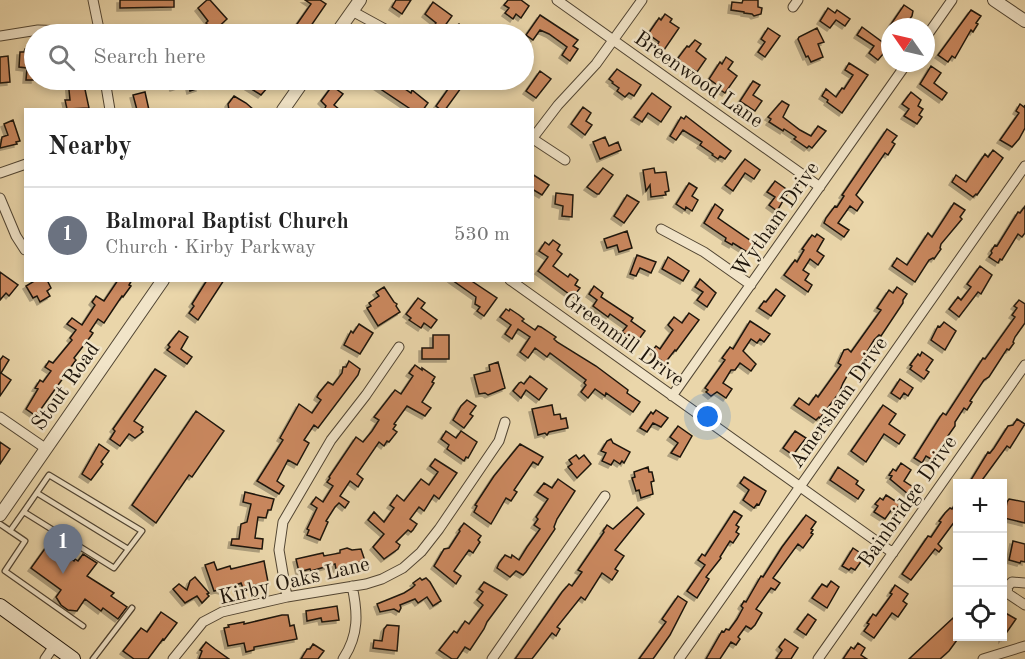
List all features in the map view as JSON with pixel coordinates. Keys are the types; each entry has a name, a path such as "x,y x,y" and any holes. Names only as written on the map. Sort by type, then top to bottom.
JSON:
{"main road":[{"path":"0,606 73,659"}],"street":[{"path":"93,0 97,24"},
{"path":"343,24 360,0"},
{"name":"Breenwood Lane","path":"557,0 820,187"},
{"path":"534,138 558,105 596,64 642,0"},
{"path":"935,24 952,0"},
{"path":"994,0 1025,21"},
{"path":"352,11 376,24"},
{"path":"0,36 24,31"},
{"name":"Wytham Drive","path":"672,396 901,72"},
{"path":"107,90 110,108"},
{"path":"284,108 297,90"},
{"path":"534,140 565,160"},
{"path":"0,174 24,165"},
{"name":"Amersham Drive","path":"679,659 1025,166"},
{"path":"0,198 16,236 24,248"},
{"path":"661,229 704,252 751,285"},
{"name":"Stout Road","path":"0,515 162,282"},
{"name":"Greenmill Drive","path":"513,282 893,553"},
{"path":"287,597 279,550 283,522 331,440 399,347"},
{"name":"Bainbridge Drive","path":"818,659 1025,365"},
{"path":"0,417 45,448"},
{"name":"Kirby Oaks Lane","path":"173,659 196,629 213,616 287,597 366,584 392,574 422,552 490,456 502,434 505,422"},
{"path":"492,659 605,496"},
{"path":"1025,583 1012,582 1007,592 1025,605"},
{"path":"343,659 356,631 357,610 352,586"},
{"path":"45,659 54,646"},
{"path":"983,659 1024,648"}],"lane":[{"path":"10,531 49,475 142,531 114,568 24,512"},
{"path":"37,493 128,549"},
{"path":"0,524 25,541 5,571 83,626"},
{"path":"93,659 132,608"}],"building":[{"path":"120,0 174,0 174,7 120,8"},
{"path":"210,0 227,19 222,24 207,24 208,21 198,8"},
{"path":"305,0 320,0 326,4 312,24 297,24 311,4"},
{"path":"396,0 411,0 402,14 392,7"},
{"path":"508,0 521,0 529,6 521,18 516,14 513,19 505,13 509,8 504,5"},
{"path":"743,0 758,0 758,7 762,8 761,14 754,16 731,10 732,2 742,3"},
{"path":"433,2 452,16 446,24 435,24 425,14"},
{"path":"904,5 913,11 911,18 895,18"},
{"path":"828,8 835,13 837,10 850,19 845,26 836,20 830,28 820,21"},
{"path":"971,10 981,16 976,23 978,24 973,32 971,30 955,58 952,56 948,62 938,55"},
{"path":"665,14 672,19 670,22 679,28 664,50 657,45 659,42 648,34 659,18 661,20"},
{"path":"540,15 578,40 573,46 578,49 570,61 562,55 567,47 549,34 540,30 534,39 534,24"},
{"path":"862,27 881,41 881,56 878,60 869,53 874,46 857,35"},
{"path":"768,28 780,36 765,57 758,52 765,42 761,39"},
{"path":"817,28 824,42 818,44 823,57 811,62 808,56 806,57 798,39"},
{"path":"695,40 701,44 696,51 706,59 697,72 678,58"},
{"path":"20,52 24,52 24,68 19,67"},
{"path":"8,56 10,82 0,83 0,57"},
{"path":"726,57 733,62 728,69 737,76 725,93 709,79"},
{"path":"849,63 868,75 842,113 822,96 826,89 836,97 842,88 844,89 853,75 845,70"},
{"path":"617,69 641,85 634,96 629,93 625,97 617,91 619,88 609,79"},
{"path":"935,69 941,73 934,83 947,93 942,100 920,84 927,72 935,72"},
{"path":"540,71 551,79 536,98 526,91 534,90 534,80"},
{"path":"753,81 760,85 753,95 762,101 755,111 740,101"},
{"path":"69,90 85,90 89,108 67,108 65,100 70,100"},
{"path":"253,90 265,90 261,95"},
{"path":"329,90 338,90 343,94 334,105 338,108 325,108 326,106 321,101"},
{"path":"382,90 407,90 411,93 412,90 428,103 424,108 409,108"},
{"path":"447,90 460,90 446,108 436,106"},
{"path":"145,92 149,108 136,108 133,95"},
{"path":"911,92 921,100 918,106 923,109 919,115 922,117 917,124 904,116 909,109 902,104"},
{"path":"652,93 671,107 661,122 648,113 642,122 634,117"},
{"path":"234,96 252,108 229,108 228,104"},
{"path":"782,101 789,105 783,117 800,130 811,136 818,126 826,131 812,148 809,146 807,148 794,139 796,137 769,122 771,119 768,117"},
{"path":"1020,104 1024,107 1025,105 1025,128 1012,147 1000,140 1019,113 1016,111"},
{"path":"583,107 591,113 586,121 592,125 585,135 571,124"},
{"path":"686,116 731,151 725,159 720,156 718,159 712,155 700,145 702,142 683,130 676,140 670,136 681,117 684,119"},
{"path":"13,120 20,141 16,142 17,144 0,148 2,137 8,135 4,124"},
{"path":"887,129 897,136 892,142 895,144 888,155 885,153 856,195 863,202 857,211 850,206 838,223 849,230 844,237 824,223 835,206 837,207 844,196 842,195"},
{"path":"605,137 609,146 618,142 621,150 600,159 593,142"},
{"path":"993,150 1003,158 977,195 973,197 952,182 956,175 966,182 985,154 988,157"},
{"path":"745,159 760,170 754,179 745,173 733,191 725,185"},
{"path":"603,168 613,175 597,194 587,187"},
{"path":"654,168 655,173 666,172 669,191 665,192 666,195 651,197 650,185 646,191 643,170"},
{"path":"534,175 549,185 542,195 534,190"},
{"path":"775,181 789,191 777,211 769,205 775,197 767,192"},
{"path":"689,183 697,188 692,196 698,200 692,211 686,207 685,210 676,204"},
{"path":"556,193 573,195 572,217 562,216 563,206 555,204"},
{"path":"627,195 639,202 624,223 614,216"},
{"path":"954,203 965,210 960,217 962,219 941,244 941,249 934,259 929,260 915,282 892,266 897,258 907,265 928,233 932,237"},
{"path":"715,204 723,210 718,218 754,243 747,252 725,241 726,238 704,223"},
{"path":"1025,206 1025,233 1022,237 1018,234 998,263 989,257 991,251 995,245 997,246 1018,212 1020,213"},
{"path":"627,231 632,248 619,252 617,245 607,248 604,239"},
{"path":"817,234 824,239 817,251 824,256 818,265 810,259 803,270 809,274 805,280 812,285 808,292 784,275 795,260 797,262 804,250 802,249 812,235 815,237"},
{"path":"553,240 560,245 557,250 562,254 553,266 568,277 570,274 578,280 575,285 580,288 573,297 538,271 548,257 539,251 545,242 549,245"},
{"path":"637,255 656,262 651,273 640,268 636,276 630,274"},
{"path":"668,257 689,271 683,281 662,269"},
{"path":"980,266 992,275 981,294 978,292 959,317 949,309 958,297 961,300 971,287 967,284"},
{"path":"0,272 18,285 9,296 6,293 0,300"},
{"path":"700,279 716,293 707,307 697,300 703,292 695,287"},
{"path":"33,282 48,282 51,288 47,291 50,296 40,302 37,296 33,298 26,286"},
{"path":"117,282 131,282 129,285 131,286 104,323 98,319 90,331 93,333 74,358 76,360 36,416 26,409 38,389 35,388 40,380 43,382 51,371 45,367 49,361 53,363 72,340 70,338 76,330 67,324 72,318 82,325 95,305 92,302 96,296 104,301"},
{"path":"206,282 223,282 198,320 189,313 194,306 192,304"},
{"path":"455,282 473,282 497,298 484,316 477,311 480,307 475,304 476,297"},
{"path":"594,286 603,293 601,297 633,318 631,321 645,331 637,342 622,332 627,326 610,314 608,317 593,306 597,300 589,294"},
{"path":"384,287 400,312 378,326 367,308 371,306 369,303 379,296 376,292"},
{"path":"897,287 907,294 903,303 881,336 879,335 874,340 856,370 854,369 852,373 850,371 839,393 820,418 816,420 794,405 799,398 809,405 816,395 818,397 841,365 838,363 844,350 848,349 851,352 881,310 877,308 889,290 893,293"},
{"path":"776,289 785,296 771,316 759,308"},
{"path":"418,298 425,303 421,308 437,320 431,328 424,323 421,328 409,320 411,318 406,314"},
{"path":"1019,300 1025,304 1025,323 1015,337 1014,343 1009,350 1007,349 989,377 984,380 970,401 972,402 967,410 964,408 955,426 933,457 931,459 926,456 922,463 914,458 940,417 943,413 946,415 983,358 985,359 1015,317 1012,315 1017,308 1014,306"},
{"path":"506,309 519,315 524,319 522,321 535,330 538,326 541,327 556,337 554,339 557,342 596,366 628,390 627,393 640,402 633,412 606,393 605,396 595,389 588,398 581,392 586,385 584,383 586,380 550,353 547,357 535,348 528,358 520,352 530,337 518,329 512,339 505,334 511,325 500,317"},
{"path":"689,313 699,320 665,363 652,351 656,346 660,349 673,330 668,325 674,317 682,323"},
{"path":"750,321 770,334 764,342 760,339 757,343 751,339 743,351 756,364 751,371 740,363 735,370 731,370 723,383 732,389 726,398 717,392 711,396 705,388 725,360 722,358 730,347 733,349"},
{"path":"944,322 956,331 945,350 931,340 938,326 940,327"},
{"path":"359,324 373,333 360,354 344,345 351,331 353,333"},
{"path":"179,331 188,337 181,349 192,357 187,364 167,350 170,347 168,345"},
{"path":"433,335 449,335 449,359 422,359 422,348 433,348"},
{"path":"922,352 933,360 926,370 929,372 924,379 910,369 912,366 910,365"},
{"path":"3,356 9,360 1,373 11,380 0,396 0,360"},
{"path":"349,361 360,369 358,375 318,428 314,425 304,440 309,443 297,465 288,460 277,481 284,486 279,494 257,481 283,440 280,438 299,404 312,413 321,400 317,397 319,393 328,382 333,385"},
{"path":"498,362 505,388 488,395 479,394 474,375 490,371 489,365"},
{"path":"415,365 435,377 432,382 434,383 422,402 431,408 425,416 407,406 394,424 396,425 393,429 397,432 384,446 379,442 357,474 363,479 358,487 350,481 340,496 349,502 345,508 339,503 335,507 326,521 328,522 320,540 307,535 309,530 307,529 317,508 311,504 316,497 323,502 333,486 327,482 329,477 356,437 363,442 372,431 379,420 374,417 395,390 401,394 413,376 409,373"},
{"path":"155,369 166,376 134,421 143,427 141,430 143,432 135,438 129,434 120,446 110,439 115,431 113,429"},
{"path":"530,376 547,389 539,400 526,390 521,398 513,391 519,383 524,384"},
{"path":"900,379 913,388 908,396 904,393 900,399 891,393"},
{"path":"467,400 476,406 470,414 473,416 464,428 453,420"},
{"path":"552,405 554,415 560,414 561,419 566,418 568,428 549,432 547,435 545,433 538,435 532,409"},
{"path":"883,405 896,414 889,424 905,435 899,444 884,434 866,462 851,451"},
{"path":"656,410 668,418 661,427 653,423 647,432 640,428 651,412 653,414"},
{"path":"196,411 224,431 192,477 189,475 156,523 132,505"},
{"path":"1017,419 1025,424 1010,448 1007,446 983,479 971,479 1008,426 1013,425"},
{"path":"678,426 692,436 680,457 671,453 678,443 670,437"},
{"path":"446,431 456,438 461,431 477,442 464,461 447,449 449,445 441,439"},
{"path":"795,431 806,438 793,455 783,448"},
{"path":"611,439 613,443 630,452 624,463 622,461 620,464 614,460 611,465 602,461 606,453 601,451"},
{"path":"0,442 10,449 0,464"},
{"path":"99,444 109,451 91,480 82,474"},
{"path":"520,444 543,457 538,465 533,462 514,490 517,492 511,501 506,498 491,524 474,512 477,506 475,505 494,476"},
{"path":"576,455 579,459 584,455 591,464 577,478 568,467 572,464 569,460"},
{"path":"435,459 457,473 439,499 434,495 424,511 419,507 410,519 417,524 413,530 411,532 408,530 396,542 400,545 398,549 384,559 373,547 384,534 368,520 374,512 384,522 394,508 390,505 397,495 404,501 421,479 429,485 438,472 430,466"},
{"path":"901,463 911,470 904,481 913,487 908,494 890,479 892,476 889,475 893,469 896,471"},
{"path":"648,467 654,481 651,482 653,494 641,498 632,478 635,477 634,472"},
{"path":"838,467 858,481 856,484 864,490 858,499 830,480"},
{"path":"744,477 766,491 759,505 757,504 754,508 743,500 749,490 740,483"},
{"path":"558,479 575,491 557,519 555,529 526,572 523,575 516,571 510,577 497,568 499,563 505,555 511,558 512,555 519,560 540,529 534,525 538,519 536,517 548,499 537,492 544,483 552,488"},
{"path":"245,492 274,499 266,518 258,517 255,538 263,539 262,549 231,545 232,539 239,539 241,524 247,522 251,504 243,502"},
{"path":"886,495 900,504 895,511 892,509 885,519 874,512 878,506 875,504 880,498 883,500"},
{"path":"1009,499 1025,502 1025,523 1007,519"},
{"path":"637,507 644,514 615,550 624,556 615,569 618,571 612,580 602,573 585,600 581,597 557,627 560,629 556,636 552,633 532,659 515,659 562,592 569,584 572,586 582,572 578,570 607,525 613,529"},
{"path":"950,508 953,524 938,544 942,548 939,552 935,549 911,580 902,574 928,536 931,537 945,513"},
{"path":"734,511 742,516 736,525 739,527 736,532 739,534 733,543 730,541 721,558 706,577 709,579 697,598 687,591 705,565 698,560 702,554 705,556"},
{"path":"806,515 816,522 811,529 813,534 803,548 798,544 773,578 780,583 775,590 771,588 756,609 762,613 755,625 751,629 746,626 738,637 740,639 736,645 731,642 720,659 706,659 722,631 729,630 737,619 744,601 746,602 761,576 763,577"},
{"path":"464,523 481,536 473,553 469,550 454,571 461,576 456,584 434,566 444,549 449,548"},
{"path":"1013,541 1025,544 1025,562 1009,560"},
{"path":"49,543 74,561 75,559 78,561 83,554 97,563 87,576 114,593 111,596 127,607 118,619 103,608 101,611 85,599 77,611 68,610 61,605 56,597 61,590 31,568"},
{"path":"853,548 865,556 855,570 851,568 849,570 842,566"},
{"path":"361,549 365,561 344,569 336,569 335,564 299,572 296,559 323,553 324,556 340,553 340,550"},
{"path":"264,561 268,582 243,588 241,583 222,591 214,591 205,565 214,562 217,570"},
{"path":"195,577 209,596 202,603 197,596 185,603 173,589 179,584 187,590 190,581"},
{"path":"420,578 422,580 426,578 430,582 441,601 433,606 427,597 418,603 415,599 400,605 399,612 394,609 380,612 377,604 404,593 412,588 415,585 413,583"},
{"path":"831,581 839,587 827,608 812,598 822,584 827,587"},
{"path":"484,582 507,595 470,650 465,647 457,659 452,659 439,650 454,631 457,633 465,621 469,624 483,605 477,600 483,592 479,589"},
{"path":"895,585 908,594 903,601 907,604 898,617 892,613 874,638 864,631 869,624 867,623 873,614 876,616 892,594 890,593"},
{"path":"678,596 687,602 670,635 653,659 639,659 666,622 662,619"},
{"path":"337,606 339,620 322,622 321,618 307,621 306,611"},
{"path":"161,612 177,623 148,659 134,659 123,651 141,628 147,632"},
{"path":"808,614 816,620 806,635 797,629"},
{"path":"1007,614 1016,619 1007,632"},
{"path":"288,615 290,626 294,625 297,639 254,647 254,650 246,652 244,643 228,646 224,628 229,627 228,625 244,622 244,624"},
{"path":"953,618 953,641 956,641 949,651 940,659 909,659"},
{"path":"387,625 399,626 397,651 373,648 374,640 382,641"},
{"path":"785,639 798,648 791,659 776,659 782,650 779,647"},
{"path":"206,642 229,659 199,659 202,651 200,650"},
{"path":"858,643 865,648 861,655 867,659 843,659 851,647 854,649"},
{"path":"313,644 324,651 318,659 301,659 307,649 310,649"}],"place":[{"name":"Balmoral Baptist Church","path":"63,574"}]}
